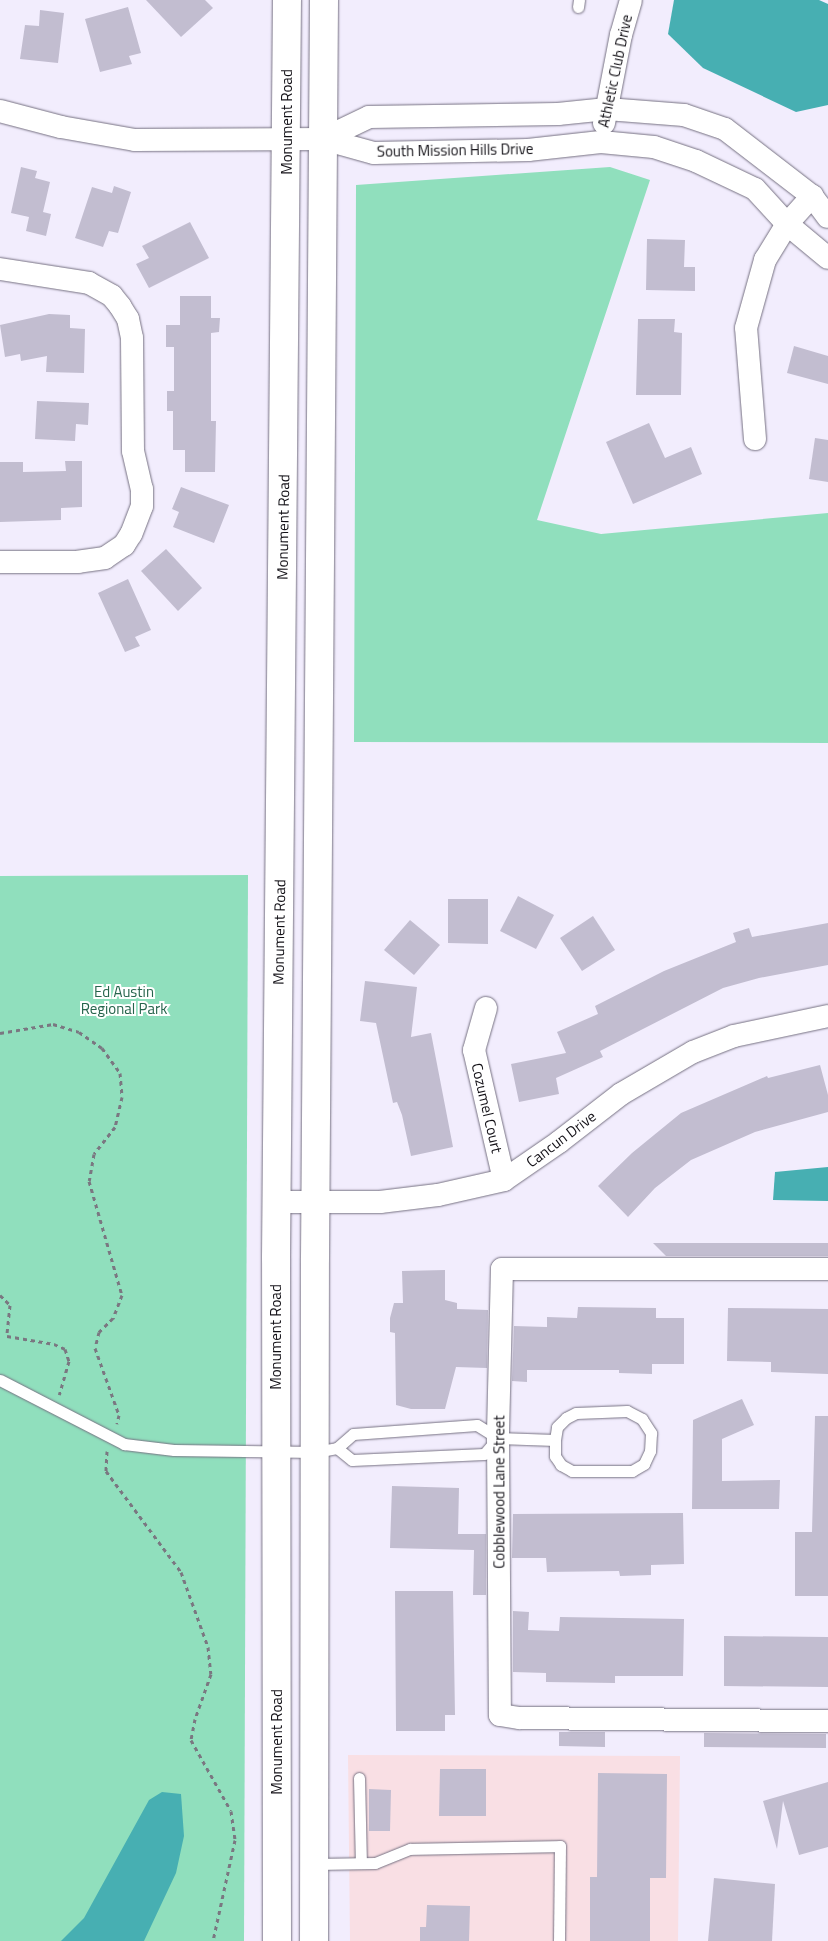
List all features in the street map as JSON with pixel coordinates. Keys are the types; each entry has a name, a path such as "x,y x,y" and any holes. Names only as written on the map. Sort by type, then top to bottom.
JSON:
{"street":[{"name":"Monument Road","path":"277,1941 277,1202 287,0"},
{"path":"314,1941 326,1450 316,1203 324,0"},
{"name":"Athletic Club Drive","path":"601,142 631,0"},
{"path":"0,111 61,127 135,140 323,140 369,117 558,114 607,109 684,115 725,129 812,196 828,217"},
{"name":"South Mission Hills Drive","path":"323,140 374,153 528,150 601,142 654,147 696,161 755,189 787,224 828,258"},
{"path":"755,439 746,328 765,260 787,224 812,196"},
{"path":"0,268 88,283 112,296 128,319 132,338 133,451 142,489 142,506 131,534 114,552 105,558 78,562 0,562"},
{"name":"Cozumel Court","path":"486,1008 474,1050 504,1180"},
{"name":"Cancun Drive","path":"277,1202 365,1203 438,1195 504,1180 559,1142 621,1094 693,1052 734,1036 828,1016"},
{"name":"Cobblewood Lane Street","path":"828,1268 502,1268 498,1438 500,1715 520,1718 828,1720"},
{"path":"278,1864 315,1864"}],"lane":[{"path":"0,1380 53,1410 124,1444 174,1450 276,1453 326,1450 352,1460 484,1454 498,1438"},
{"path":"627,1411 642,1419 651,1433 644,1464 632,1471 572,1471 560,1465 554,1456 555,1440 557,1427 576,1413 627,1411"},
{"path":"326,1450 353,1434 477,1425 498,1438 555,1440"},
{"path":"359,1778 361,1863"},
{"path":"315,1864 375,1863 410,1850 560,1846 559,1941"}],"path":[{"path":"0,1295 10,1305 7,1336 54,1344 65,1349 69,1361 66,1378 53,1410"}],"shaded area":[{"path":"348,1755 680,1756 678,1941 350,1941"}],"green space":[{"path":"610,167 650,180 537,520 601,534 828,513 828,743 354,742 356,185"},
{"name":"Ed Austin Regional Park","path":"248,875 244,1941 0,1941 0,876"}],"water":[{"path":"674,0 819,0 828,4 828,105 796,112 703,68 668,34"},
{"path":"828,1167 828,1201 773,1200 775,1172"},
{"path":"162,1792 181,1794 184,1836 176,1873 144,1941 61,1941 84,1918 149,1800"}],"building":[{"path":"146,0 205,0 213,8 181,37"},
{"path":"128,7 141,53 129,56 132,64 100,72 85,19"},
{"path":"40,10 64,13 58,63 20,59 25,25 39,26"},
{"path":"21,167 37,171 35,178 50,182 43,212 51,214 46,236 26,231 29,217 11,213"},
{"path":"114,186 131,192 118,233 109,231 103,247 75,238 92,187 112,193"},
{"path":"190,222 209,258 149,288 136,264 149,258 142,246"},
{"path":"647,239 685,240 684,267 695,267 695,291 646,290"},
{"path":"180,296 211,296 211,318 220,318 219,332 211,333 211,421 216,421 215,472 185,472 185,450 173,450 173,411 167,411 167,391 174,391 174,347 166,347 166,325 180,325"},
{"path":"49,314 70,315 70,328 85,329 84,373 46,372 47,356 21,361 20,354 5,357 0,325"},
{"path":"638,319 675,319 674,332 682,333 681,395 636,395"},
{"path":"794,346 828,356 828,384 787,373"},
{"path":"37,401 89,403 88,425 76,424 75,441 35,439"},
{"path":"649,423 665,458 691,447 702,474 633,504 606,442"},
{"path":"815,438 828,440 828,482 809,479"},
{"path":"65,461 82,461 82,507 61,508 61,520 0,522 0,462 23,462 23,472 66,471"},
{"path":"181,487 229,505 214,543 173,527 179,512 172,509"},
{"path":"166,549 202,588 178,611 141,571"},
{"path":"128,579 151,630 135,637 140,646 125,652 98,593"},
{"path":"518,896 554,915 536,949 500,931"},
{"path":"448,899 488,899 488,944 448,943"},
{"path":"593,916 615,950 582,971 560,938"},
{"path":"410,920 440,945 414,975 384,950"},
{"path":"828,923 828,965 759,978 723,988 600,1051 603,1057 556,1078 559,1094 519,1102 511,1064 566,1053 557,1032 598,1014 595,1006 664,971 736,942 733,933 749,928 752,937"},
{"path":"365,981 417,987 411,1037 431,1033 453,1147 411,1156 402,1115 397,1102 393,1103 376,1023 360,1021"},
{"path":"820,1065 828,1095 828,1112 755,1132 691,1160 655,1188 628,1217 598,1186 632,1153 681,1113 767,1076 768,1078"},
{"path":"653,1243 828,1243 828,1256 666,1256"},
{"path":"445,1270 445,1300 457,1303 457,1309 488,1310 487,1368 456,1367 445,1409 411,1409 396,1405 395,1333 390,1332 390,1318 394,1303 403,1303 402,1271"},
{"path":"578,1307 656,1308 656,1318 684,1318 684,1364 652,1364 652,1374 619,1373 619,1370 527,1370 527,1382 512,1381 514,1326 547,1327 547,1317 577,1318"},
{"path":"728,1308 828,1309 828,1374 771,1372 771,1362 727,1361"},
{"path":"742,1399 754,1425 722,1439 722,1481 780,1480 779,1509 692,1509 693,1420"},
{"path":"815,1416 828,1416 828,1596 795,1596 795,1532 812,1532"},
{"path":"392,1486 459,1488 458,1534 486,1534 486,1595 473,1595 474,1550 390,1548"},
{"path":"683,1513 684,1564 651,1565 651,1575 620,1576 619,1571 547,1572 546,1558 512,1558 513,1514"},
{"path":"395,1591 453,1591 455,1715 445,1715 445,1731 396,1731"},
{"path":"513,1611 529,1612 528,1630 559,1631 560,1617 684,1619 683,1676 615,1676 615,1683 546,1682 546,1673 513,1672"},
{"path":"724,1636 828,1637 828,1687 724,1686"},
{"path":"559,1732 605,1732 605,1747 559,1746"},
{"path":"704,1733 826,1734 826,1748 704,1747"},
{"path":"440,1769 486,1769 486,1816 439,1816"},
{"path":"598,1773 667,1774 666,1878 650,1878 650,1941 590,1941 590,1877 597,1877"},
{"path":"828,1782 828,1847 799,1855 783,1801 777,1849 763,1801"},
{"path":"369,1789 391,1790 390,1831 369,1831"},
{"path":"714,1878 775,1884 772,1941 708,1941"},
{"path":"427,1905 470,1906 469,1941 420,1941 420,1927 426,1927"}]}
